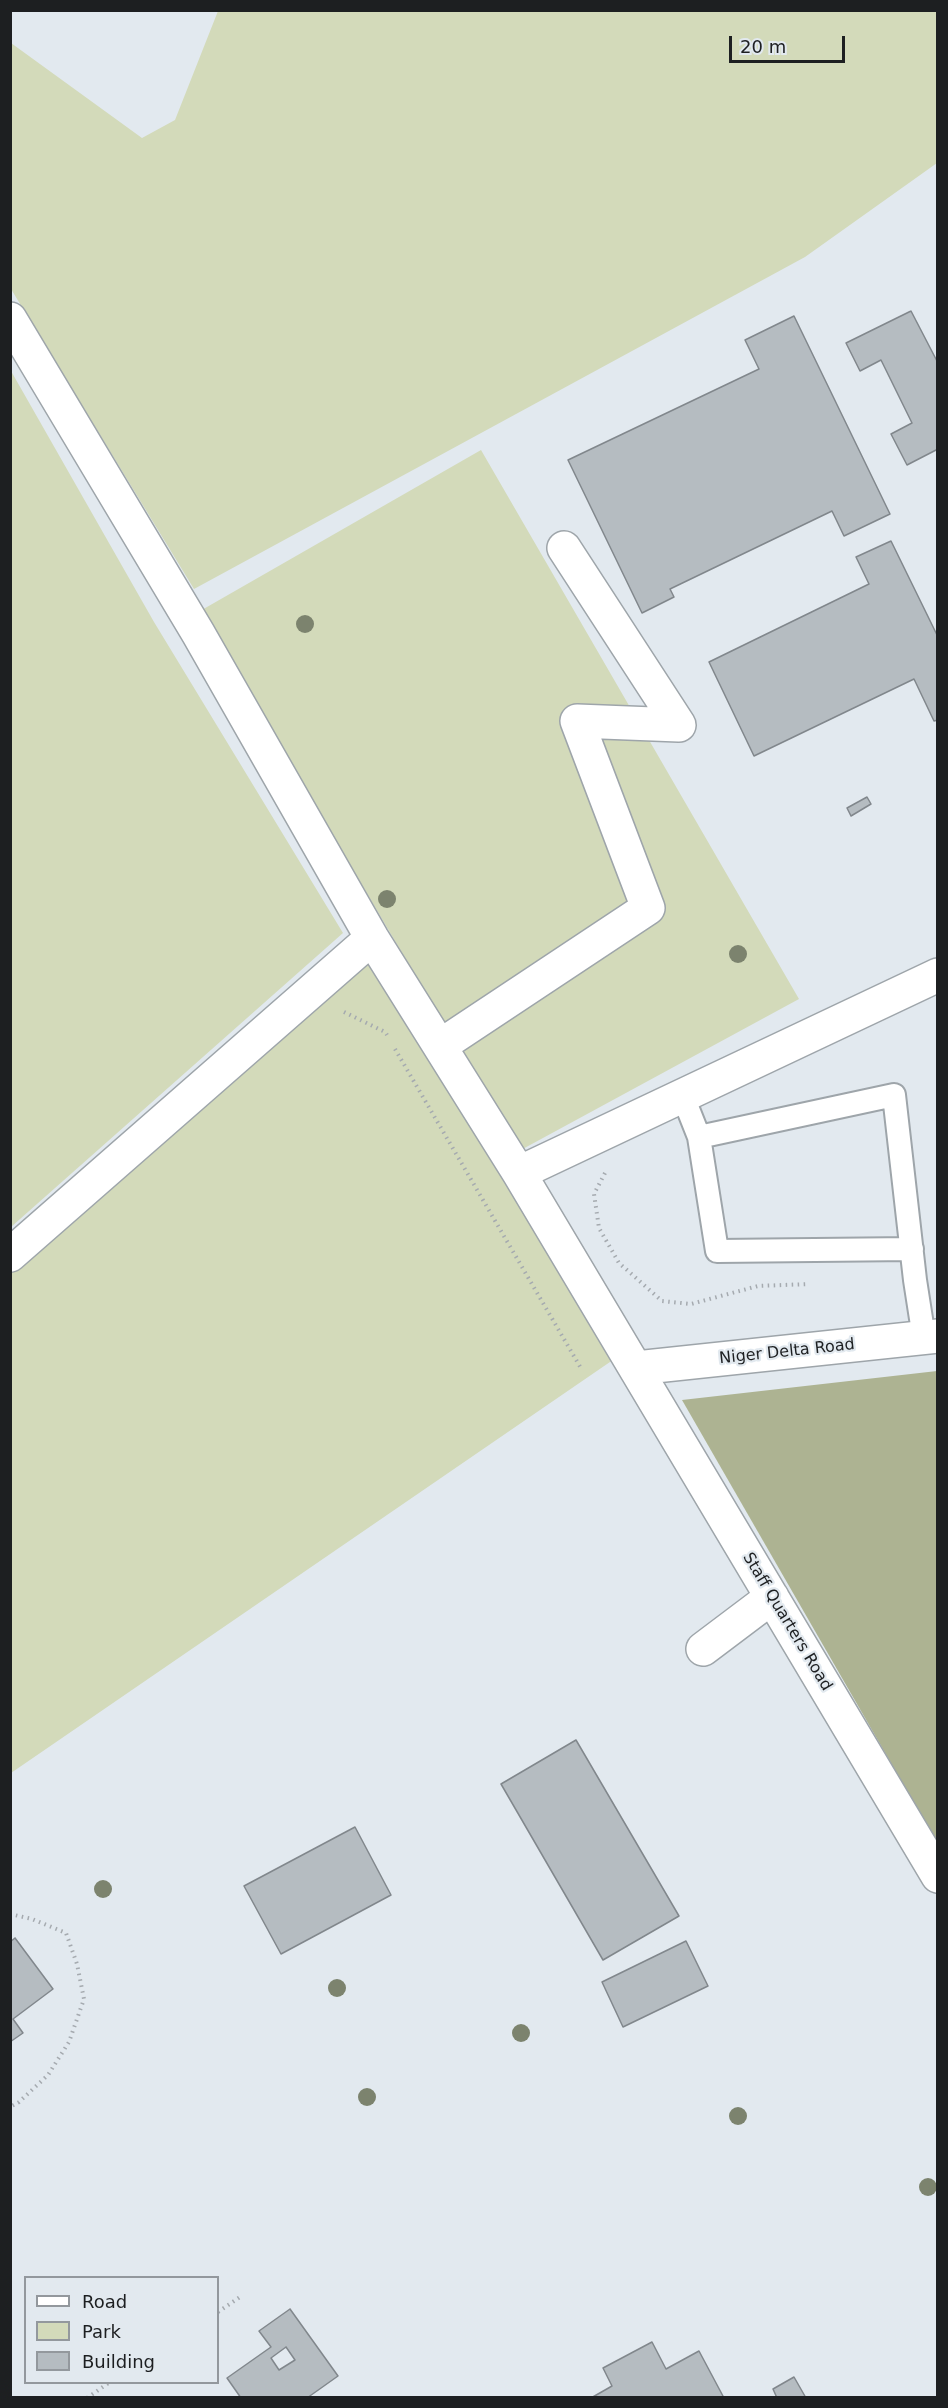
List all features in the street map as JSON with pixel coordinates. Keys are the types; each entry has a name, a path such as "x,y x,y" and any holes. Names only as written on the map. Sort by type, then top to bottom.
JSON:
{"street":[{"name":"Staff Quarters Road","path":"10,318 198,633 372,938 519,1173 938,1876"},
{"path":"440,1046 648,908 577,721 679,725 564,548"},
{"path":"10,1256 372,938"},
{"path":"519,1173 938,975"},
{"name":"Niger Delta Road","path":"636,1368 931,1337"},
{"path":"703,1649 772,1597"}],"lane":[{"path":"682,1095 699,1137 717,1251 912,1249"},
{"path":"699,1137 894,1095 912,1249 931,1337"}],"path":[{"path":"298,1003 339,1009 385,1032 582,1370"},
{"path":"608,1166 594,1194 598,1228 619,1263 662,1301 691,1304 758,1286 814,1284"},
{"path":"10,1914 32,1919 66,1933 77,1964 84,1999 69,2042 48,2075 19,2102 10,2107"},
{"path":"219,2311 240,2297"},
{"path":"87,2397 107,2384"}],"green space":[{"path":"218,11 937,11 937,163 805,257 194,589 11,289 11,43 142,138 175,120"},
{"path":"11,371 154,622 343,933 11,1227"},
{"path":"481,450 799,999 519,1151 200,611"},
{"path":"366,943 626,1351 11,1773 10,1256"},
{"path":"938,1372 937,1843 682,1400"}],"building":[{"path":"911,311 938,363 938,449 907,465 891,434 912,423 881,360 860,371 846,343"},
{"path":"794,316 890,514 844,536 832,511 670,589 674,597 642,613 568,460 759,369 745,340"},
{"path":"891,541 938,637 938,720 934,721 914,679 754,756 709,662 869,584 856,557"},
{"path":"867,797 871,804 851,816 847,808"},
{"path":"576,1740 679,1916 603,1960 501,1784"},
{"path":"355,1827 391,1895 281,1954 244,1886"},
{"path":"15,1938 53,1989 13,2019 23,2033 10,2042 10,1942"},
{"path":"686,1941 708,1986 623,2027 602,1982"},
{"path":"290,2309 338,2376 307,2398 241,2398 227,2378 271,2347 259,2331","holes":["286,2347 295,2360 279,2370 271,2358"]},
{"path":"652,2342 666,2369 699,2351 724,2398 591,2398 612,2386 603,2368"},
{"path":"794,2377 806,2398 777,2398 773,2389"}]}
